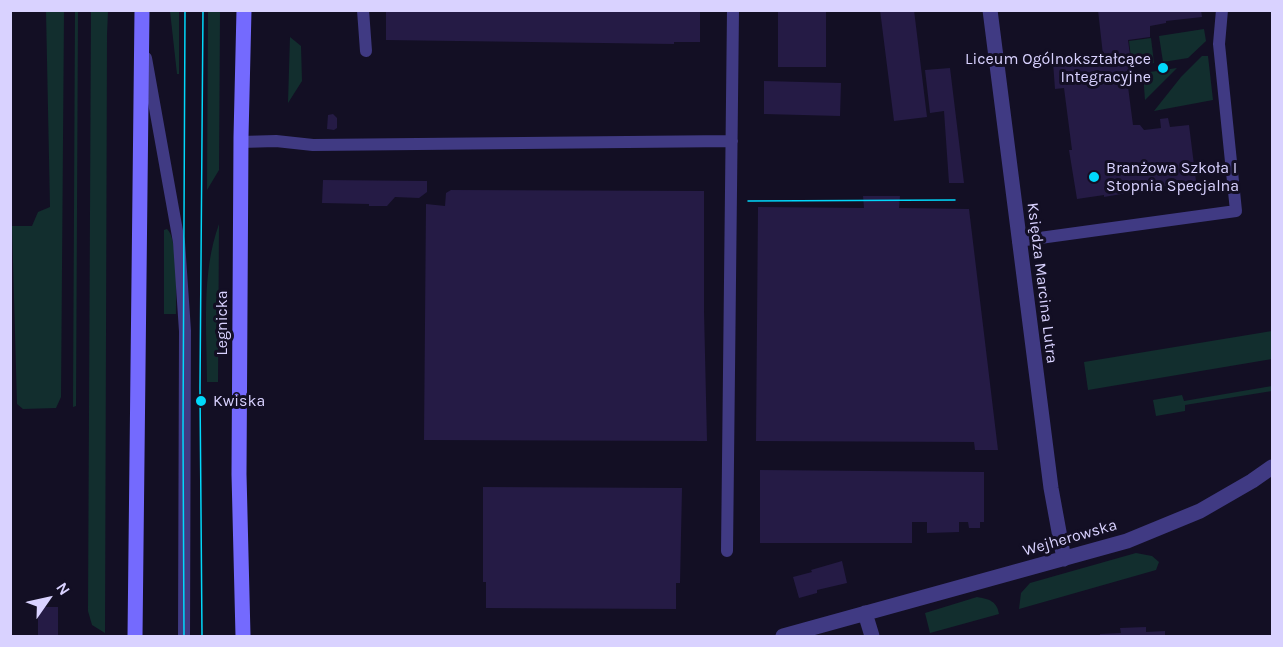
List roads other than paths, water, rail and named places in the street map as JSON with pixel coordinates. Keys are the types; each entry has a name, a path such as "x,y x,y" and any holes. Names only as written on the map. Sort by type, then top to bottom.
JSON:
{"main road":[{"path":"135,636 142,10"},
{"name":"Legnicka","path":"243,636 239,474 244,10"}],"street":[{"name":"Księdza Marcina Lutra","path":"990,10 1051,488 1064,559"},
{"name":"Wejherowska","path":"783,636 1127,541 1200,511 1272,467"},
{"path":"865,614 872,636"}],"lane":[{"path":"363,10 366,51"},
{"path":"727,550 733,10"},
{"path":"1018,241 1236,211 1219,44 1222,10"},
{"path":"142,39 179,242 184,320 184,636"},
{"path":"241,142 276,141 313,145 732,141"}],"tram line":[{"path":"184,636 185,10"},
{"path":"202,636 200,388 203,10"},
{"path":"748,201 955,200"}],"place":[{"name":"Liceum Ogólnokształcące Integracyjne","path":"1163,68"},
{"name":"Branżowa Szkoła I Stopnia Specjalna","path":"1094,177"},
{"name":"Kwiska","path":"201,401"}]}
